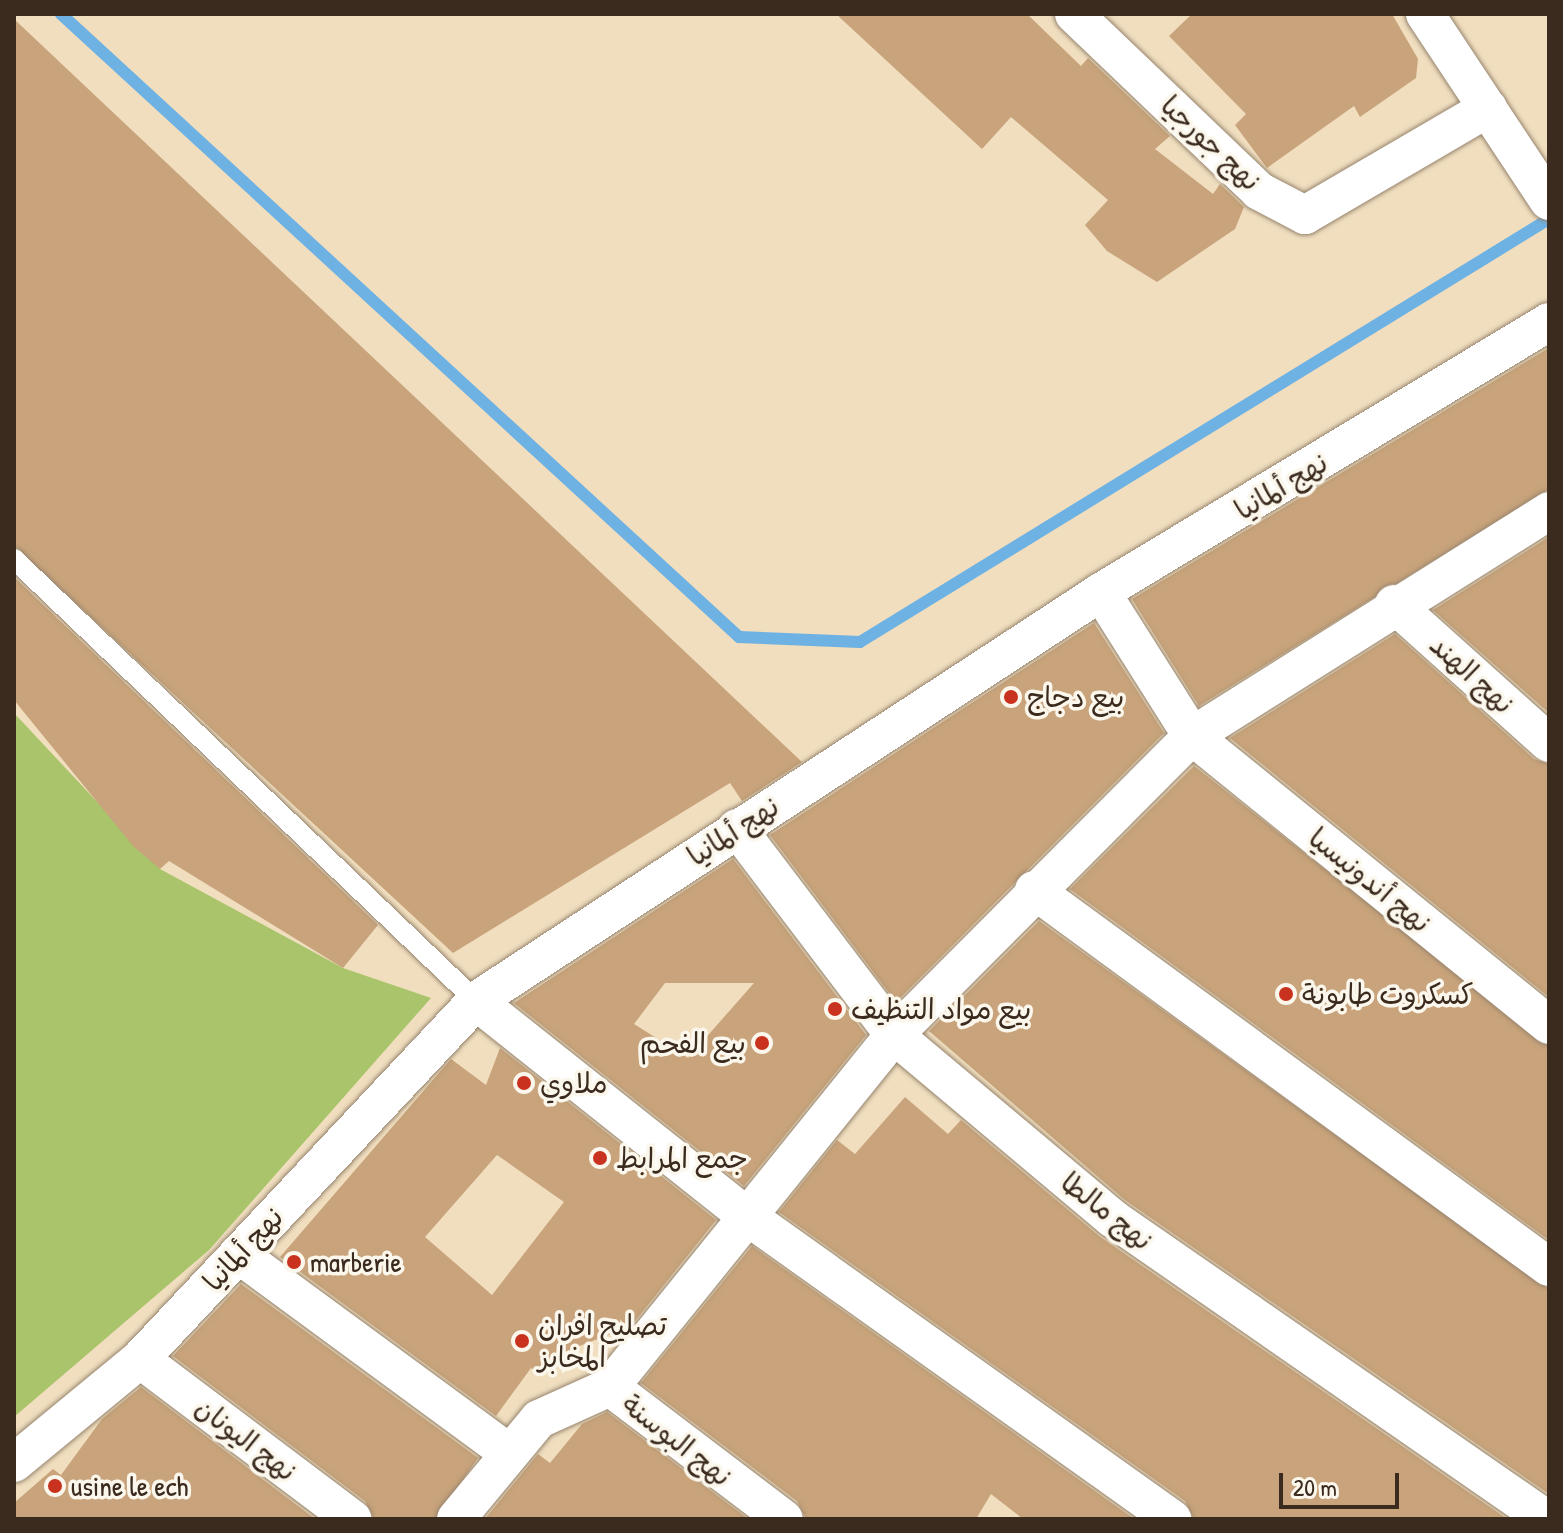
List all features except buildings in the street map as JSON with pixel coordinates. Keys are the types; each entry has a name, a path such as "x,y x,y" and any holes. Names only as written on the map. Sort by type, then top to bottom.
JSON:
{"street":[{"name":"نهج جورجيا","path":"1074,14 1259,191 1305,215 1488,108"},
{"path":"1425,14 1548,200"},
{"name":"نهج ألمانيا","path":"14,1463 140,1359 476,1001 1101,592 1549,322"},
{"path":"456,1519 539,1419 610,1387 744,1214 894,1035 1034,890 1192,736 1394,604 1549,511"},
{"name":"نهج أندونيسيا","path":"1101,592 1192,736 1549,1025"},
{"name":"نهج الهند","path":"1394,604 1549,743"},
{"name":"نهج مالطا","path":"737,828 894,1035 1112,1218 1546,1519"},
{"path":"1034,890 1549,1267"},
{"path":"476,1001 744,1214 1172,1519"},
{"path":"238,1254 509,1453"},
{"name":"نهج اليونان","path":"140,1359 352,1519"},
{"name":"نهج البوسنة","path":"610,1387 784,1519"}],"lane":[{"path":"14,559 476,1001"}],"green space":[{"path":"14,713 160,869 343,968 431,998 209,1250 14,1417"}],"waterway":[{"path":"61,14 739,637 860,642 1549,219"}],"place":[{"name":"بيع دجاج","path":"1011,697"},
{"name":"كسكروت طابونة","path":"1286,994"},
{"name":"بيع مواد التنظيف","path":"835,1009"},
{"name":"بيع الفحم","path":"762,1043"},
{"name":"ملاوي","path":"524,1083"},
{"name":"جمع المرابط","path":"600,1158"},
{"name":"marberie","path":"294,1262"},
{"name":"تصليح افران المخابز","path":"522,1341"},
{"name":"usine le ech","path":"55,1486"}]}
